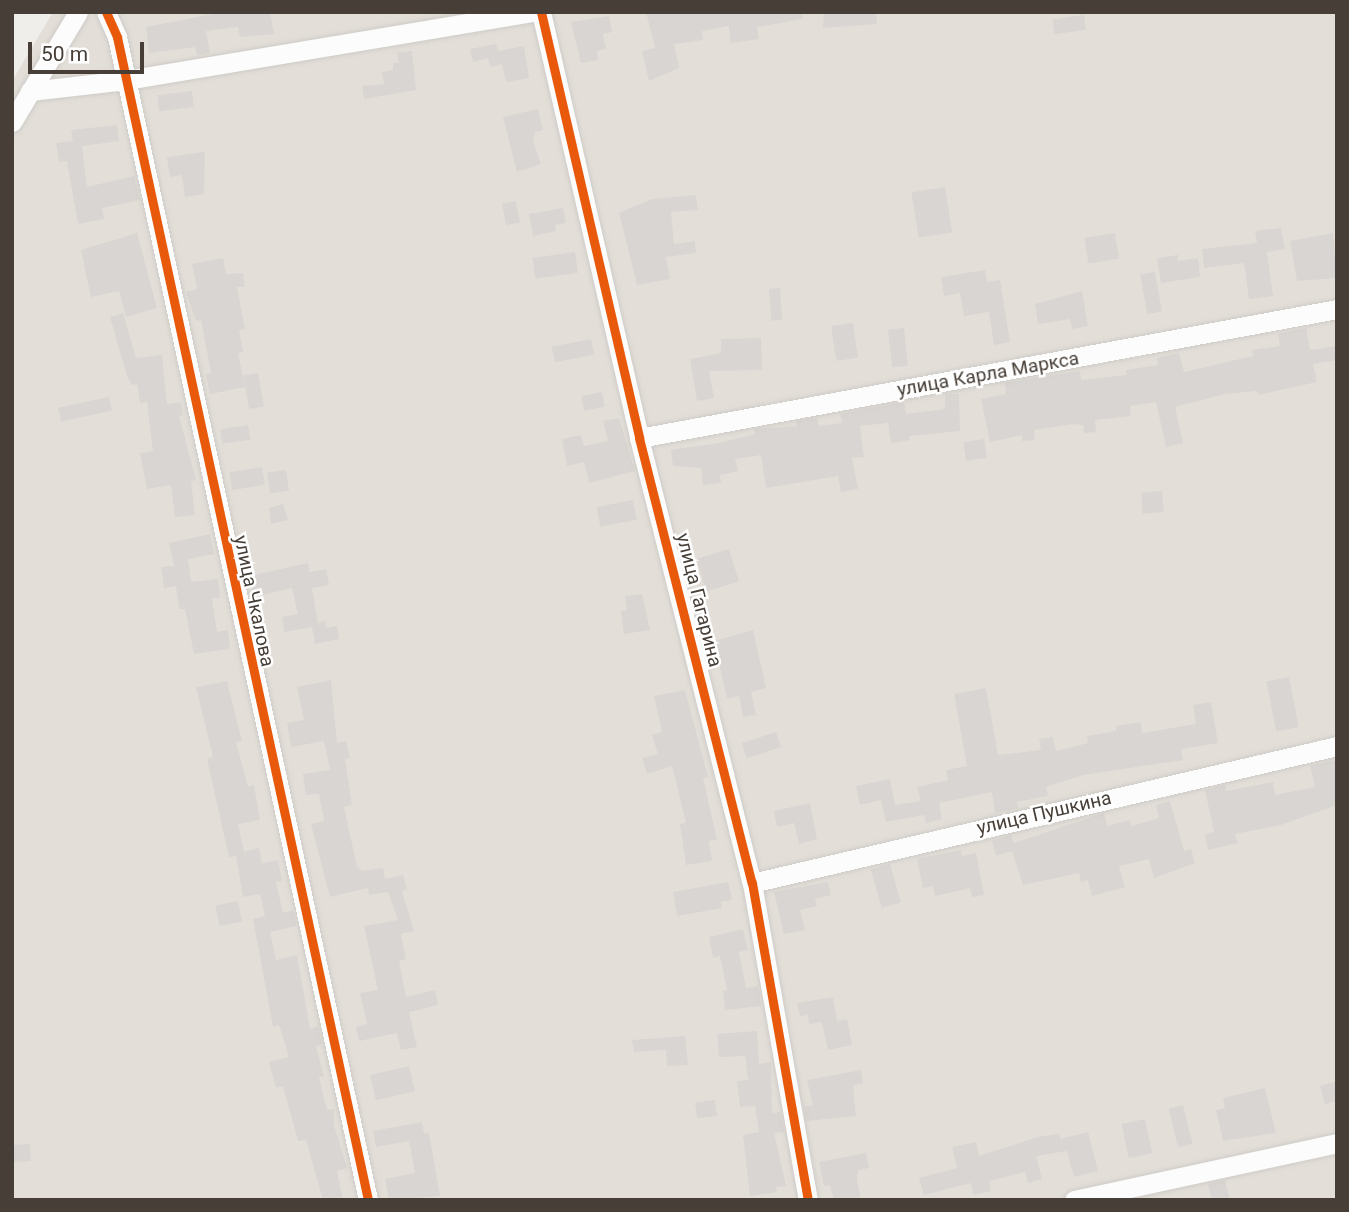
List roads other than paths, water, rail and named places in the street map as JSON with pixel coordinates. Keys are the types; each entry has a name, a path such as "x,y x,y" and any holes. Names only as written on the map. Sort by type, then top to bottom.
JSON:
{"street":[{"path":"12,122 78,12"},
{"name":"улица Чкалова","path":"106,12 111,15 126,80 368,1200"},
{"path":"30,91 126,80 531,12"},
{"name":"улица Гагарина","path":"541,12 639,438 752,883 808,1200"},
{"name":"улица Карла Маркса","path":"639,438 1337,309"},
{"name":"улица Пушкина","path":"752,883 1337,746"},
{"path":"1074,1200 1337,1143"}]}
